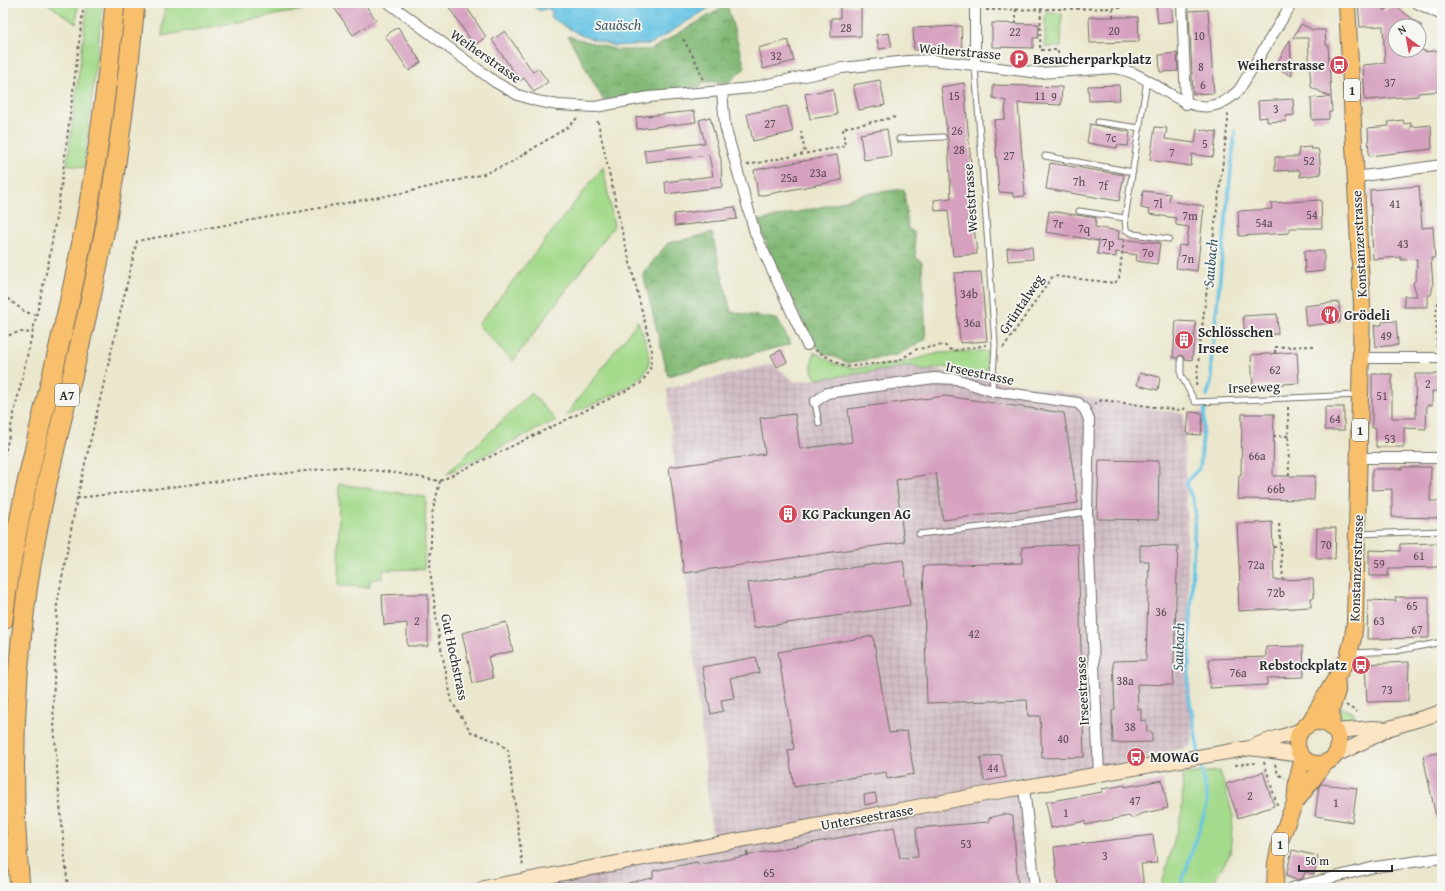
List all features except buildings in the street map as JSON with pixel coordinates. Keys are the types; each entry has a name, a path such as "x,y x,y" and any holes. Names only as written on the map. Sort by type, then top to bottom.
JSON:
{"highway":[{"name":"A7","path":"3,620 24,493 70,299 90,203 106,99 115,3"},
{"name":"A7","path":"20,888 14,755 17,690 23,622 32,558 45,493 91,297 110,200 124,106 135,3"}],"main road":[{"name":"Konstanzerstrasse","path":"1306,727 1327,690 1337,679 1349,654 1354,621 1360,458 1362,305 1347,3"},
{"name":"Konstanzerstrasse","path":"1334,729 1331,710 1337,691 1337,679"},
{"path":"1321,723 1334,729 1339,745 1331,759 1313,764 1302,756 1298,742 1306,727 1321,723"},
{"name":"1","path":"1295,803 1296,781 1302,756"},
{"name":"1","path":"1274,888 1276,863 1281,839 1295,803 1331,759"}],"street":[{"name":"Weiherstrasse","path":"389,3 495,82 518,95 537,101 558,105 591,108 649,97 750,88 842,68 908,60 932,60 1040,73 1115,68 1127,70 1147,80 1186,104 1207,107 1227,101 1246,82 1292,3"},
{"path":"1182,3 1186,104"},
{"path":"1417,3 1442,15"},
{"name":"Weststrasse","path":"975,6 975,66"},
{"path":"722,91 725,126 755,233 807,345"},
{"path":"1356,177 1440,166"},
{"path":"1362,358 1439,358"},
{"name":"Irseestrasse","path":"815,402 827,393 934,378 956,379 992,392 1078,403 1085,410 1089,420 1087,512 1100,774"},
{"path":"1360,458 1442,458"},
{"path":"1331,759 1386,729 1442,712"},
{"name":"Unterseestrasse","path":"1250,748 1261,742 1289,735 1306,727"},
{"path":"1334,729 1386,729"},
{"name":"Unterseestrasse","path":"484,888 1100,774 1250,748 1302,756"},
{"path":"1024,788 1035,888"},
{"path":"1291,888 1375,867 1442,858"}],"lane":[{"name":"Weststrasse","path":"975,66 995,344 992,392"},
{"path":"1147,80 1126,218 1126,230 1134,234 1169,239"},
{"path":"1098,122 1140,128"},
{"path":"899,139 943,137"},
{"path":"1045,156 1133,172"},
{"path":"1079,211 1126,218"},
{"path":"1181,359 1181,375 1195,402"},
{"name":"Irseeweg","path":"1195,402 1361,395"},
{"path":"815,402 819,424"},
{"path":"919,534 999,525 1087,512"},
{"path":"1357,534 1442,531"},
{"path":"1349,654 1396,651 1442,642"}],"path":[{"path":"3,462 37,315 61,187 84,3"},
{"path":"1041,3 1040,50 1058,50 1058,72"},
{"path":"975,6 1016,9 1124,8"},
{"path":"1113,8 1113,17"},
{"path":"1016,9 1016,24"},
{"path":"683,39 701,72 705,93"},
{"path":"1085,410 1102,400 1178,410 1192,407 1195,402 1201,336 1228,121 1227,101"},
{"path":"68,888 58,784 54,706 57,605 77,498 137,240 407,192 484,174 510,163 569,126 591,108 652,351 650,371 640,384 440,481 390,472 339,467 77,498"},
{"path":"736,167 845,146 843,128 896,117"},
{"path":"801,132 805,153"},
{"path":"1440,166 1442,222"},
{"name":"Grüntalweg","path":"994,362 1052,276 1114,283 1119,278 1126,230"},
{"path":"1439,358 1436,313 1442,284"},
{"path":"3,295 26,312 37,315"},
{"path":"3,337 19,332 33,333"},
{"path":"807,345 845,367 898,361 917,350 924,348 944,345 953,351 995,344"},
{"path":"1275,353 1275,347 1316,346"},
{"path":"1288,398 1288,476"},
{"path":"1273,436 1288,436"},
{"name":"Gut Hochstrass","path":"440,481 432,514 430,570 438,638 452,702 471,732 498,742 508,750 522,858"},
{"path":"1279,524 1283,580"},
{"path":"1273,547 1280,547"},
{"path":"1343,704 1358,712"},
{"path":"1264,762 1280,812"},
{"path":"1231,766 1275,762 1278,774 1290,779"}],"shaded area":[{"path":"772,364 795,382 913,366 1184,414 1192,746 1024,787 1033,888 484,888 713,845 667,389"}],"green space":[{"path":"47,3 78,3 76,24"},
{"path":"88,3 103,3 84,168 67,164"},
{"path":"122,3 128,3 108,169 102,168"},
{"path":"165,3 314,3 303,10 162,36"},
{"path":"727,5 745,68 729,82 702,82 701,87 603,100 568,36 617,50 650,50"},
{"path":"1045,13 1062,13 1061,47 1045,47"},
{"path":"603,167 614,226 513,361 478,325"},
{"path":"904,189 908,229 914,232 916,258 922,262 926,339 897,355 848,363 820,351 811,339 768,247 758,221 833,204 863,194"},
{"path":"712,233 731,312 777,319 791,344 668,376 643,273 668,243"},
{"path":"638,321 649,355 648,366 643,374 635,382 611,396 565,416"},
{"path":"814,352 835,364 855,368 900,363 939,353 988,352 988,362 987,369 980,376 944,367 924,371 913,366 817,379 812,370"},
{"path":"531,393 556,420 446,474"},
{"path":"339,484 426,497 424,569 383,570 383,578 370,580 370,587 338,586"},
{"path":"1338,706 1354,713 1356,725 1345,722 1340,718"},
{"path":"1220,771 1233,815 1230,854 1212,885 1215,888 1161,888 1182,811 1183,774"}],"water":[{"name":"Sauösch","path":"530,3 717,3 651,44 615,46 580,35 550,17 553,12 547,8 539,11"}],"waterway":[{"name":"Saubach","path":"1207,396 1212,378 1211,364 1235,131"},
{"name":"Saubach","path":"1199,755 1188,691 1195,510 1194,502 1187,488 1187,484 1188,480 1200,468 1205,408"},
{"name":"Saubach","path":"1180,888 1207,806 1207,797 1200,761"}],"place":[{"name":"Besucherparkplatz","path":"1019,59"},
{"name":"Weiherstrasse","path":"1339,65"},
{"name":"Grödeli","path":"1330,315"},
{"name":"Schlösschen Irsee","path":"1184,340"},
{"name":"KG Packungen AG","path":"788,514"},
{"name":"Rebstockplatz","path":"1361,665"},
{"name":"MOWAG","path":"1136,757"}]}
